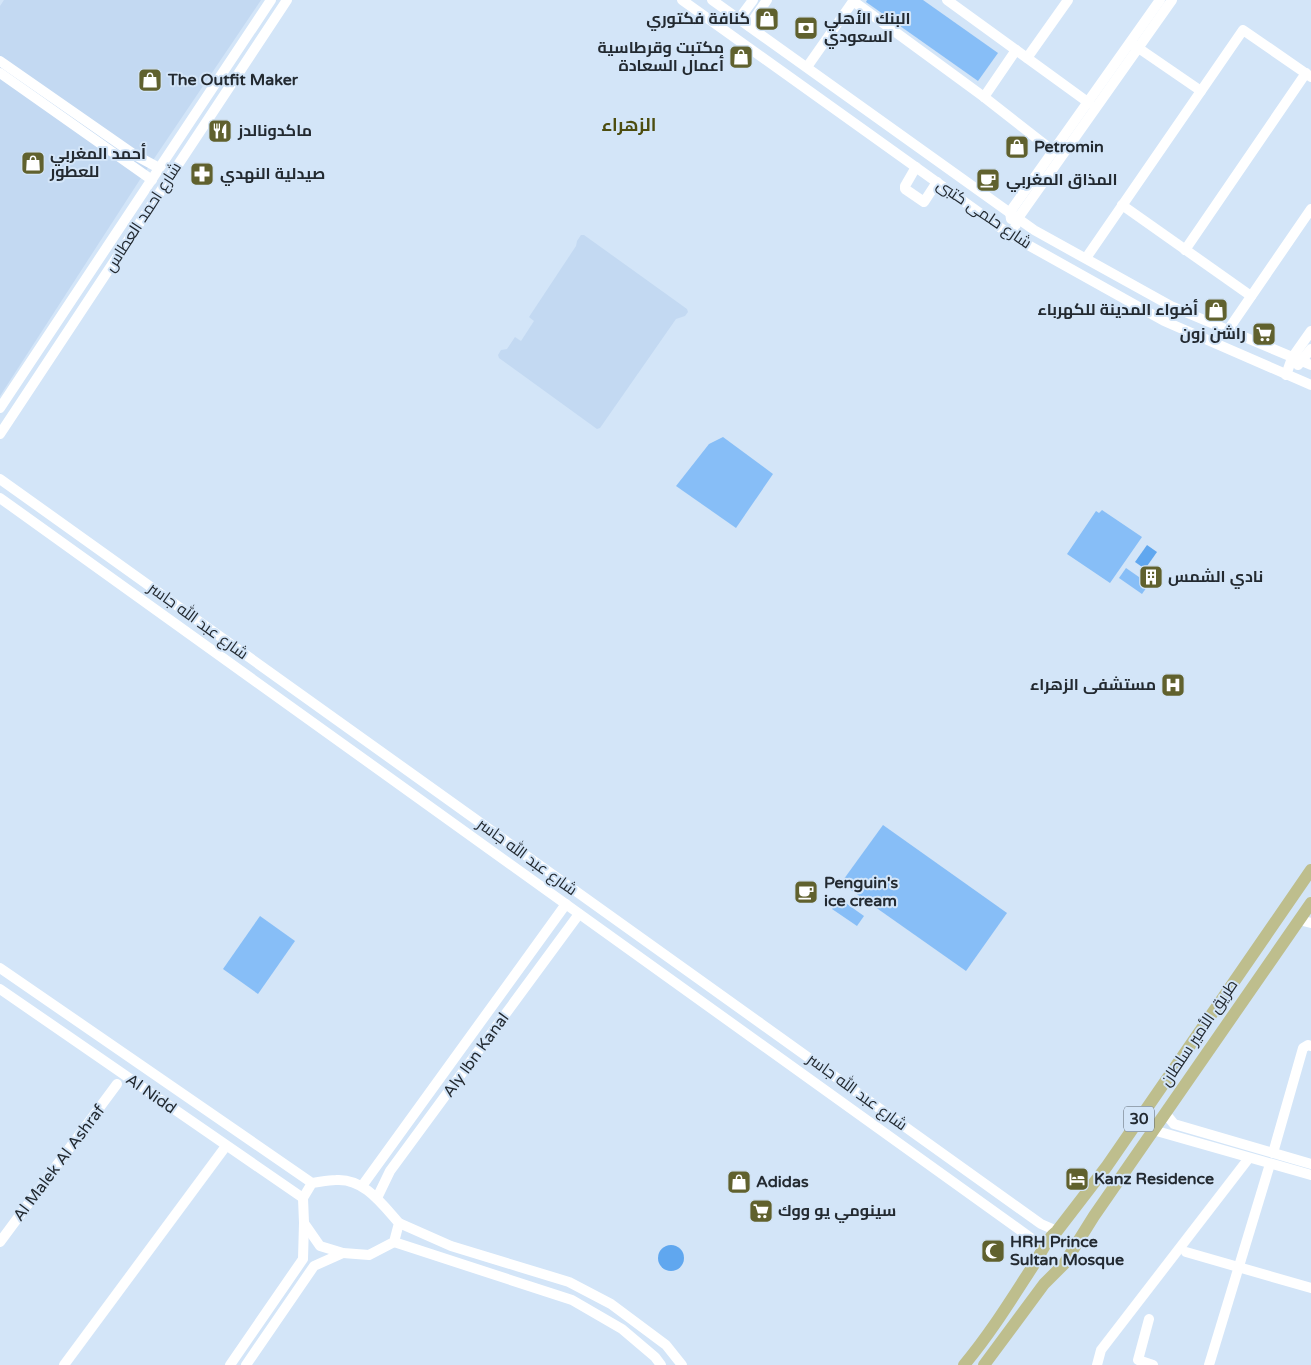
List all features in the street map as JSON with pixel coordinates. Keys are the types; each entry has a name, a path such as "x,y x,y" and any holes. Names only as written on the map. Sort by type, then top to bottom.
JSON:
{"main road":[{"name":"طريق الأمير سلطان","path":"964,1365 986,1338 1052,1234 1057,1231 1107,1166 1311,870"},
{"name":"طريق الأمير سلطان","path":"984,1365 1044,1284 1074,1251 1094,1216 1153,1130 1305,922 1311,903"},
{"path":"1057,1231 1067,1233 1074,1238 1074,1251"}],"street":[{"name":"شارع احمد العطاس","path":"0,408 271,0"},
{"name":"شارع احمد العطاس","path":"0,434 287,0"},
{"name":"شارع حلمى كتبى","path":"682,0 1012,236 1164,321 1311,386"},
{"name":"شارع حلمى كتبى","path":"712,0 1034,230 1171,306 1302,361"},
{"path":"739,19 753,0"},
{"path":"749,26 767,0"},
{"path":"806,67 853,0 984,97 1053,151"},
{"path":"947,0 1089,103"},
{"path":"1027,58 1068,0"},
{"path":"1014,215 1134,46 1160,0"},
{"path":"1012,236 1014,215 1053,151 1172,0"},
{"path":"1086,258 1243,30 1308,75 1185,250"},
{"path":"1134,46 1201,91"},
{"path":"984,97 1016,50"},
{"path":"0,61 135,155 159,168"},
{"path":"0,73 152,180"},
{"path":"916,167 905,189 924,202 937,182"},
{"path":"1122,206 1251,296"},
{"path":"1228,330 1311,209"},
{"path":"1302,361 1311,331"},
{"path":"1286,375 1302,361 1311,349"},
{"name":"شارع عبد الله جاسر","path":"0,479 1041,1224 1057,1231"},
{"name":"شارع عبد الله جاسر","path":"0,498 1031,1238 1043,1250"},
{"path":"158,612 169,600"},
{"path":"362,1186 566,904"},
{"name":"Aly Ibn Kanal","path":"377,1198 390,1171 579,914"},
{"path":"0,968 312,1183 338,1179 362,1186 377,1198 399,1223 459,1249 569,1282 611,1304 666,1345 682,1365"},
{"path":"680,986 689,972"},
{"name":"Al Nidd","path":"0,990 302,1198"},
{"path":"1273,1153 1303,1048 1311,1046"},
{"name":"Al Malek Al Ashraf","path":"0,1242 117,1084"},
{"path":"1166,1113 1174,1124 1311,1164"},
{"path":"1153,1130 1311,1175"},
{"path":"64,1365 226,1146"},
{"path":"1096,1365 1101,1350 1249,1158"},
{"path":"1209,1365 1270,1164"},
{"path":"230,1365 303,1259 304,1223 302,1198 312,1183"},
{"path":"304,1223 320,1246 344,1253 369,1255 394,1242 572,1300 622,1329 655,1357 661,1365"},
{"path":"394,1242 399,1223"},
{"path":"454,1262 459,1249"},
{"path":"1186,1252 1311,1288"},
{"path":"246,1365 314,1266 344,1253"},
{"path":"529,1286 533,1272"},
{"path":"589,1310 597,1296"},
{"path":"1150,1319 1138,1360 1153,1365"},
{"path":"629,1336 638,1324"},
{"path":"248,1338 258,1347"}],"shaded area":[{"path":"4,0 261,0 141,178 0,396 0,6"},
{"path":"867,0 923,0 998,53 978,81 866,2"},
{"path":"581,235 584,235 687,309 688,312 685,316 676,319 600,428 597,429 499,358 498,355 501,350 507,349 515,337 521,341 534,321 529,317 576,246"},
{"path":"723,437 773,474 736,528 676,486 709,444"},
{"path":"1102,510 1142,537 1110,583 1067,554 1096,511 1099,513"},
{"path":"1147,545 1157,552 1145,569 1135,562"},
{"path":"1126,568 1149,584 1142,594 1119,578"},
{"path":"883,825 1007,913 966,971 841,883"},
{"path":"840,899 864,916 857,926 832,909"},
{"path":"260,916 295,941 258,994 223,969"},
{"path":"671,1245 680,1249 684,1258 680,1267 671,1271 662,1267 658,1258 662,1249"}],"place":[{"name":"كنافة فكتوري","path":"767,19"},
{"name":"البنك الأهلي السعودي","path":"806,28"},
{"name":"مكتبت وقرطاسية أعمال السعادة","path":"741,57"},
{"name":"The Outfit Maker","path":"150,80"},
{"name":"ماكدونالدز","path":"220,131"},
{"name":"Petromin","path":"1017,147"},
{"name":"أحمد المغربي للعطور","path":"33,163"},
{"name":"صيدلية النهدي","path":"202,174"},
{"name":"المذاق المغربي","path":"988,180"},
{"name":"أضواء المدينة للكهرباء","path":"1216,310"},
{"name":"راشن زون","path":"1264,334"},
{"name":"نادي الشمس","path":"1151,577"},
{"name":"مستشفى الزهراء","path":"1173,685"},
{"name":"Penguin's ice cream","path":"806,892"},
{"name":"Kanz Residence","path":"1077,1179"},
{"name":"Adidas","path":"739,1182"},
{"name":"سينومي يو ووك","path":"761,1211"},
{"name":"HRH Prince Sultan Mosque","path":"993,1251"}],"district":[{"name":"الزهراء","path":"629,125"}]}
